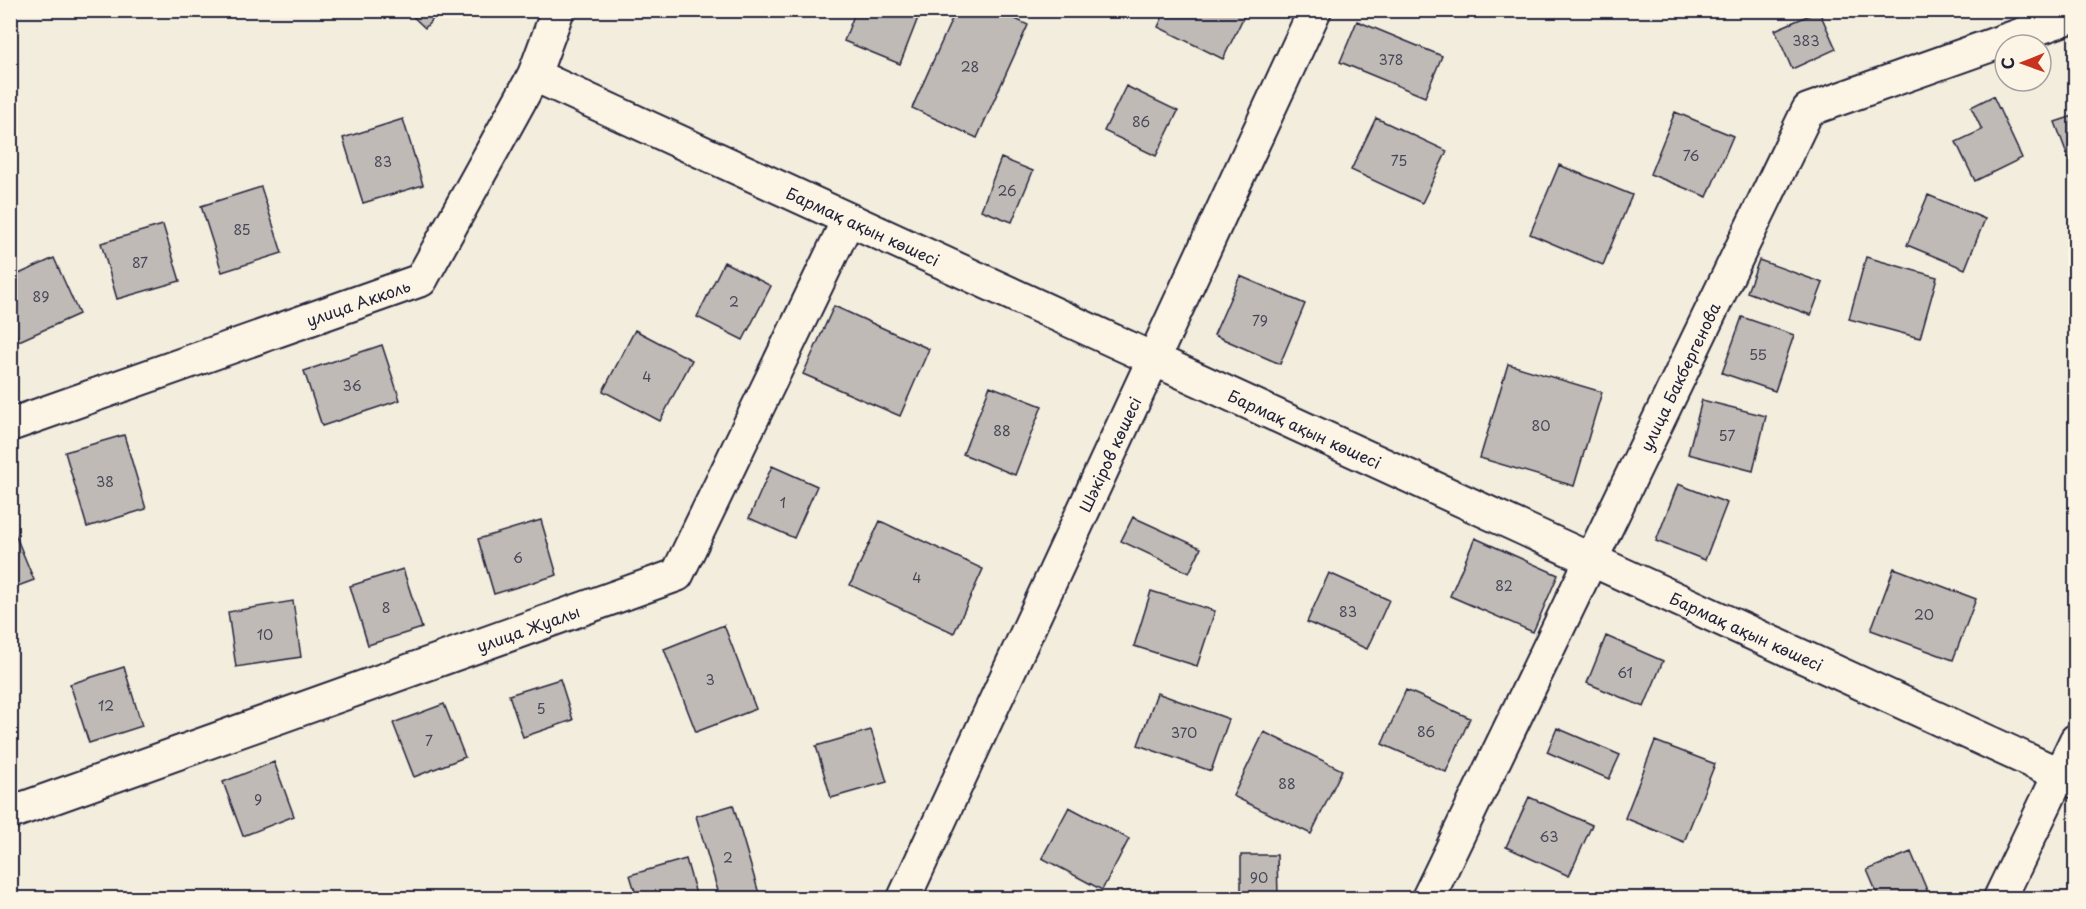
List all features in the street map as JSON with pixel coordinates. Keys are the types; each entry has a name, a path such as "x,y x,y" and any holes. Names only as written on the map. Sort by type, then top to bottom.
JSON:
{"street":[{"name":"улица Акколь","path":"10,424 421,280 534,75 558,10"},
{"name":"Шәкіров көшесі","path":"904,898 1315,10"},
{"name":"улица Бакбергенова","path":"1428,898 1808,110 2076,15"},
{"name":"Бармақ ақын көшесі","path":"534,75 2066,778"},
{"name":"улица Жуалы","path":"10,813 677,575 848,220"},
{"path":"2000,898 2066,778 2076,740"}],"building":[{"path":"406,10 441,10 425,28"},
{"path":"856,10 921,10 900,64 844,41"},
{"path":"956,10 997,10 1028,25 977,138 912,108"},
{"path":"1139,10 1153,10 1151,16"},
{"path":"1166,10 1247,10 1223,59 1158,27"},
{"path":"1699,10 1721,10 1701,15"},
{"path":"1819,11 1836,49 1792,69 1775,30"},
{"path":"1357,21 1442,56 1425,97 1340,62"},
{"path":"1126,86 1178,111 1156,156 1104,131"},
{"path":"1993,96 2022,158 1975,181 1956,142 1982,130 1971,107"},
{"path":"1675,112 1733,136 1707,197 1650,174"},
{"path":"2076,115 2076,178 2055,122"},
{"path":"1376,118 1447,151 1422,203 1351,170"},
{"path":"403,119 423,185 363,203 343,138"},
{"path":"1001,158 1033,171 1012,222 981,210"},
{"path":"1559,165 1632,195 1603,265 1530,234"},
{"path":"261,187 282,253 222,272 201,206"},
{"path":"1928,195 1985,219 1965,269 1907,245"},
{"path":"163,225 180,281 117,299 101,243"},
{"path":"1866,257 1937,277 1920,338 1849,319"},
{"path":"54,258 79,314 19,341 10,321 10,278"},
{"path":"1759,260 1823,283 1811,315 1747,292"},
{"path":"724,262 771,286 743,340 697,317"},
{"path":"1240,276 1305,304 1280,364 1214,335"},
{"path":"834,306 929,349 900,416 803,374"},
{"path":"1742,317 1794,335 1775,391 1722,373"},
{"path":"635,330 692,360 660,421 603,391"},
{"path":"382,345 400,400 322,426 304,371"},
{"path":"1508,364 1602,392 1574,486 1480,458"},
{"path":"990,386 1042,406 1015,475 963,454"},
{"path":"1702,400 1766,416 1753,471 1688,454"},
{"path":"124,435 146,509 87,527 65,452"},
{"path":"772,466 817,486 794,538 749,518"},
{"path":"1678,484 1727,503 1705,560 1656,541"},
{"path":"1133,517 1201,548 1189,573 1121,541"},
{"path":"541,520 557,575 494,594 478,539"},
{"path":"880,521 983,569 954,633 850,585"},
{"path":"10,522 34,580 10,589"},
{"path":"1475,538 1558,575 1533,632 1450,596"},
{"path":"1894,568 1976,599 1953,660 1871,630"},
{"path":"403,569 422,628 368,645 350,586"},
{"path":"1329,573 1389,600 1367,649 1307,622"},
{"path":"1151,591 1215,611 1197,666 1134,646"},
{"path":"293,601 301,657 236,667 228,612"},
{"path":"724,625 756,709 696,732 664,649"},
{"path":"1606,636 1663,661 1644,707 1587,683"},
{"path":"124,667 142,726 89,743 70,684"},
{"path":"560,679 573,720 523,737 509,695"},
{"path":"1406,690 1470,718 1446,772 1382,744"},
{"path":"1157,693 1229,719 1211,771 1138,745"},
{"path":"444,704 465,757 414,777 393,723"},
{"path":"1557,728 1620,755 1609,779 1547,752"},
{"path":"871,730 887,782 831,798 816,746"},
{"path":"1264,732 1342,770 1311,834 1233,796"},
{"path":"1655,741 1715,764 1684,842 1625,818"},
{"path":"274,762 294,816 243,836 223,782"},
{"path":"1529,797 1592,825 1569,876 1506,847"},
{"path":"733,805 760,897 720,898 696,816"},
{"path":"1069,807 1129,839 1102,890 1042,858"},
{"path":"1911,852 1929,895 1920,898 1879,898 1867,870"},
{"path":"1241,855 1277,855 1278,898 1241,898"},
{"path":"686,859 697,898 637,898 630,875"}]}
